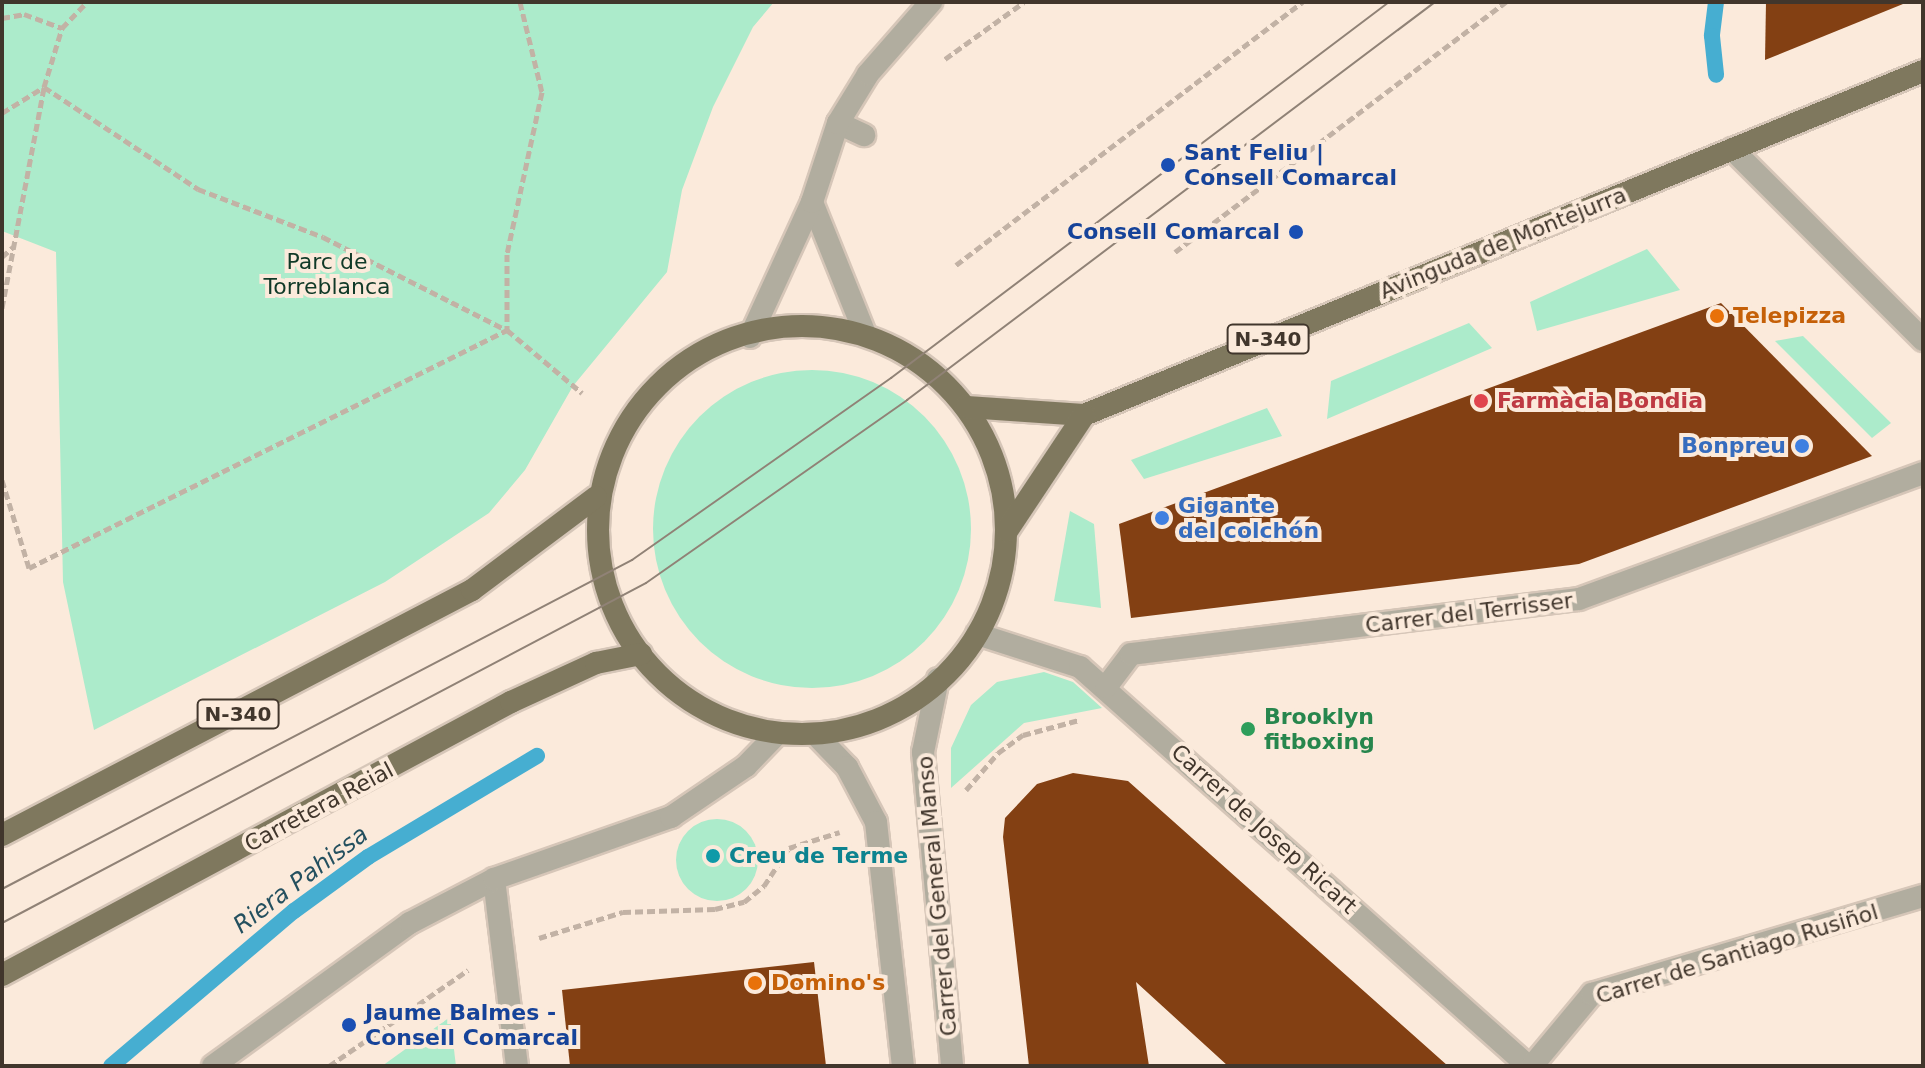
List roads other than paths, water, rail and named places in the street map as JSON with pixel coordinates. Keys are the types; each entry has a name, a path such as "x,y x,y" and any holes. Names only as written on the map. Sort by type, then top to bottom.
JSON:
{"main road":[{"name":"Avinguda de Montejurra","path":"967,407 1084,415 1923,71"},
{"path":"805,327 865,334 902,348 967,407 990,446 1004,490 1007,531 992,605 977,634 938,679 909,704 816,735 776,735 706,711 666,683 641,654 602,584 594,546 596,497 616,437 653,392 701,357 750,337 805,327"},
{"path":"1007,531 1084,415"},
{"name":"N-340","path":"2,835 472,590 596,497"},
{"name":"Carretera Reial","path":"2,975 511,702 596,663 641,654"}],"street":[{"path":"750,337 812,202 838,123 868,74 931,2"},
{"path":"838,123 864,135"},
{"path":"1732,149 1923,340"},
{"path":"812,202 865,334"},
{"name":"Carrer del Terrisser","path":"1106,687 1131,654 1579,599 1923,473"},
{"name":"Carrer de Josep Ricart","path":"977,634 1056,657 1080,667 1106,687 1530,1066"},
{"name":"Carrer del General Manso","path":"938,679 923,752 952,1066"},
{"path":"213,1066 410,923 494,879 671,817 746,766 776,735"},
{"path":"816,735 847,767 876,822 903,1066"},
{"path":"494,879 517,1066"},
{"name":"Carrer de Santiago Rusiñol","path":"1530,1066 1592,994 1923,896"}],"waterway":[{"name":"Riera Pahissa","path":"1716,2 1712,36 1716,75"},
{"name":"Riera Pahissa","path":"111,1066 294,911 368,857 537,756"}],"tram line":[{"path":"2,889 632,560 891,378 1389,2"},
{"path":"2,923 646,583 907,400 1435,2"}],"place":[{"name":"Sant Feliu | Consell Comarcal","path":"1168,165"},
{"name":"Consell Comarcal","path":"1296,232"},
{"name":"Telepizza","path":"1717,316"},
{"name":"Farmàcia Bondia","path":"1481,401"},
{"name":"Bonpreu","path":"1802,446"},
{"name":"Gigante del colchón","path":"1162,518"},
{"name":"Brooklyn fitboxing","path":"1248,729"},
{"name":"Creu de Terme","path":"713,856"},
{"name":"Domino's","path":"755,983"},
{"name":"Jaume Balmes - Consell Comarcal","path":"349,1025"}],"park label":[{"name":"Parc de Torreblanca","path":"327,274"}]}
